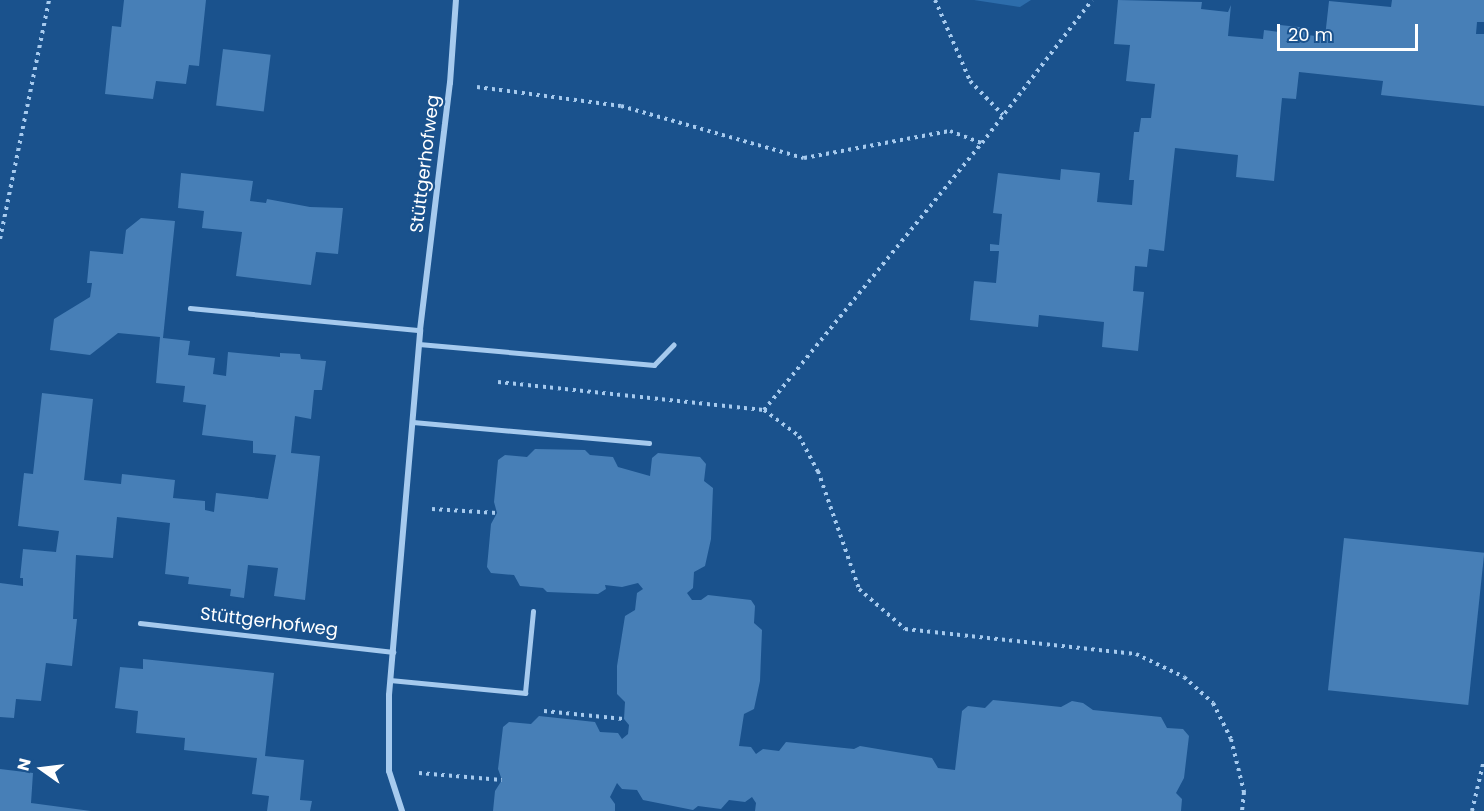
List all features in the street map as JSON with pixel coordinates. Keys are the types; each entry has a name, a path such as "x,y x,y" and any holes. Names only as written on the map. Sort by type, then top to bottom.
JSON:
{"street":[{"name":"Stüttgerhofweg","path":"402,811 389,771 390,680 403,507 413,422 420,330 450,83 456,0"}],"lane":[{"path":"190,308 420,330"},
{"path":"419,344 654,365 673,345"},
{"path":"413,422 650,443"},
{"path":"390,680 525,693 533,611"},
{"name":"Stüttgerhofweg","path":"140,623 393,652"}],"path":[{"path":"0,239 49,0"},
{"path":"935,0 970,81 1003,115"},
{"path":"764,410 982,143 1092,0"},
{"path":"450,83 621,106 804,158 950,131 982,143"},
{"path":"486,380 764,410 799,436 818,471 859,590 905,629 1136,654 1184,677 1213,703 1231,739 1244,792 1242,811"},
{"path":"403,507 497,513"},
{"path":"1472,811 1484,760"},
{"path":"389,771 502,780"}],"shaded area":[{"path":"974,0 1031,0 1020,7"}],"building":[{"path":"124,0 206,0 199,66 189,65 186,84 156,81 153,99 105,94 112,26 121,27"},
{"path":"1118,0 1202,2 1201,9 1228,12 1231,5 1228,36 1263,39 1264,30 1279,32 1280,25 1308,28 1307,35 1325,37 1329,1 1391,7 1392,0 1484,0 1484,22 1477,22 1476,34 1484,34 1484,106 1381,95 1383,81 1299,72 1296,99 1282,98 1274,181 1236,177 1238,155 1175,148 1164,251 1149,249 1147,267 1135,266 1133,291 1144,292 1138,351 1102,347 1104,322 1039,315 1038,327 970,320 974,281 996,283 999,251 990,251 990,244 999,245 1002,214 993,213 998,173 1060,180 1061,169 1100,173 1097,202 1132,205 1134,180 1129,180 1134,132 1139,132 1141,118 1151,118 1155,84 1126,81 1130,45 1114,44"},
{"path":"223,49 271,55 264,111 216,106"},
{"path":"181,173 253,181 250,201 266,203 267,199 310,207 343,208 338,254 316,252 311,285 236,276 242,232 202,228 204,211 178,208"},
{"path":"141,218 175,221 163,338 190,341 188,355 215,358 213,374 226,376 228,352 280,357 280,353 300,354 301,359 326,361 322,390 314,390 311,419 295,416 291,453 320,456 305,600 274,596 278,568 248,565 244,598 230,596 231,589 188,584 189,577 165,574 170,523 117,517 113,558 76,555 73,619 77,619 72,666 46,663 41,701 16,699 14,718 0,717 0,583 23,586 23,578 20,578 23,549 56,552 59,531 18,526 24,473 33,474 42,393 93,399 84,480 121,484 122,474 175,480 173,498 205,501 205,510 214,512 216,493 268,499 276,455 253,453 253,441 202,435 206,405 183,402 185,386 156,383 160,337 118,333 90,355 50,350 54,319 90,297 92,283 87,283 90,251 123,254 126,230"},
{"path":"535,449 585,450 590,455 613,457 618,467 650,476 652,458 658,453 700,457 706,464 704,481 713,488 711,539 705,566 694,572 693,588 687,593 692,600 701,600 708,595 751,600 755,606 754,623 762,630 760,681 754,709 744,714 739,746 751,747 756,754 763,749 779,751 786,742 854,749 860,746 932,758 938,768 955,770 962,711 968,706 985,708 993,700 1061,707 1072,701 1083,703 1093,710 1161,717 1167,728 1183,729 1189,736 1184,778 1176,793 1182,799 1181,811 755,811 756,803 752,797 745,802 729,800 721,809 698,806 693,810 643,800 637,790 622,789 617,783 610,797 615,804 615,811 493,811 495,791 502,780 498,769 503,727 509,722 531,724 539,716 595,722 600,732 618,733 622,739 628,734 629,725 624,719 625,702 617,694 617,666 625,616 635,610 637,593 643,589 638,583 622,587 605,585 606,589 598,594 547,592 543,588 520,586 514,575 491,573 487,567 491,524 497,513 494,502 498,460 505,455 527,457"},
{"path":"1344,538 1484,553 1468,705 1328,690"},
{"path":"143,659 274,673 265,756 304,760 300,800 312,801 310,811 267,811 269,796 252,794 257,758 184,750 185,738 136,733 138,711 115,708 120,667 143,669"},
{"path":"0,769 33,773 31,803 91,811 0,811"}]}
